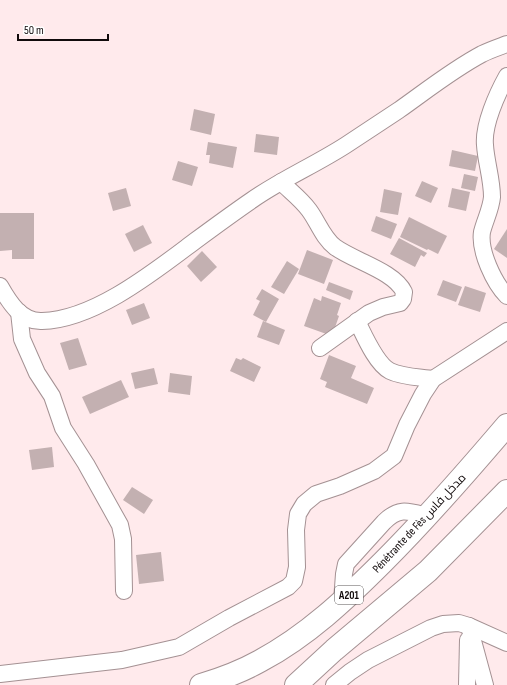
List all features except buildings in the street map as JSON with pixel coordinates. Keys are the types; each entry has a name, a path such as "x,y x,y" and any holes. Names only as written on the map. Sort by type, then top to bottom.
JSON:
{"highway":[{"name":"Pénétrante de Fès مدخل فاس","path":"201,685 223,678 260,662 315,624 342,601 403,542 471,468 507,425"},
{"name":"A201","path":"296,685 334,650 428,571 507,491"}],"street":[{"path":"0,286 9,301 19,312 29,318 40,321 69,317 108,300 160,267 214,227 281,182 342,148 463,65 483,54 507,44"},
{"path":"507,76 499,90 486,127 485,145 492,199 482,236 484,251 496,283 507,296"},
{"path":"281,182 309,209 325,237 334,246 357,260 396,280 404,292 404,296 400,303 376,310 357,321 320,348"},
{"path":"19,312 22,339 37,373 52,396 63,428 86,464 120,525 123,539 124,591"},
{"path":"357,321 368,344 380,363 389,371 405,376 433,379"},
{"path":"0,674 122,660 179,648 229,618 288,587 294,581 297,567 296,530 298,514 304,504 316,494 340,486 374,471 394,456 407,425 423,394 433,379 507,331"},
{"path":"334,685 368,660 432,628 450,623 459,623 469,626 507,643"},
{"path":"467,685 469,626"},
{"path":"469,626 485,685"}]}
